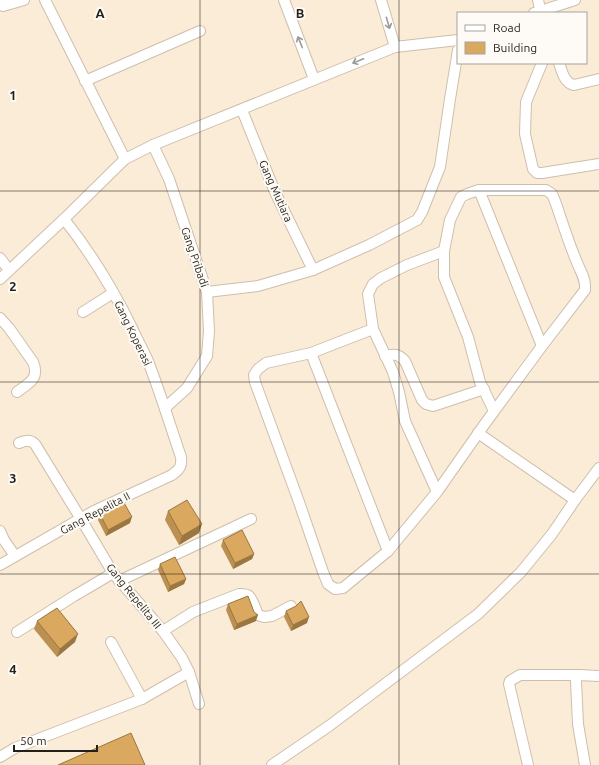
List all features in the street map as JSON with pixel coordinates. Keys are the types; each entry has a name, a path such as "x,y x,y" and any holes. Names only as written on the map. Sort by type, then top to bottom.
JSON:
{"street":[{"path":"0,3 3,6 7,6 24,0"},
{"path":"45,0 125,159"},
{"path":"284,0 314,79"},
{"path":"381,0 395,47"},
{"path":"538,0 539,12 575,0"},
{"path":"85,81 200,31"},
{"path":"0,279 125,159 153,145 395,47 457,40"},
{"path":"207,292 258,286 313,270 369,245 417,220 422,212 440,167 457,56"},
{"path":"542,64 526,102 525,134 533,169 537,173 542,173 599,164"},
{"path":"559,64 566,79 570,84 574,85 599,80"},
{"name":"Gang Mutiara","path":"242,110 275,192 313,270"},
{"name":"Gang Pribadi","path":"153,145 169,179 207,292 209,330 207,356 187,388 165,408"},
{"path":"479,190 542,346"},
{"path":"373,329 311,353 266,363 258,369 254,375 255,382 323,572 328,584 335,589 343,588 388,551 437,492 494,411 585,290 586,282 576,261 555,201 552,194 546,190 479,190 461,197 450,220 444,251 444,278 468,338 480,382 494,411"},
{"name":"Gang Koperasi","path":"64,219 75,232 95,262 120,305 147,360 181,456"},
{"path":"437,492 405,421 393,372 373,329 368,294 373,284 381,278 407,265 444,251"},
{"path":"0,258 9,270"},
{"path":"83,312 113,293"},
{"path":"0,318 9,328 35,366 35,372 31,382 17,392"},
{"path":"311,353 388,551"},
{"path":"385,356 395,354 400,356 404,361 422,400 426,404 433,406 484,389"},
{"path":"478,433 575,500"},
{"name":"Gang Repelita III","path":"19,443 28,440 35,444 116,577 163,631 182,658 189,672 199,704"},
{"name":"Gang Repelita II","path":"0,565 81,519 172,475 182,464 181,456"},
{"path":"272,765 329,726 478,614 521,572 552,534 599,468"},
{"path":"17,632 74,596 251,519"},
{"path":"0,531 4,540 15,556"},
{"path":"163,631 193,612 239,594 249,596 258,615 264,617 272,616 291,606"},
{"path":"111,642 142,699"},
{"path":"0,757 15,748 142,699 189,672"},
{"path":"528,765 509,684 510,681 520,675 599,676"},
{"path":"579,675 576,678 578,724 585,765"}],"building":[{"path":"187,500 202,524 182,536 168,511"},
{"path":"123,501 132,517 108,530 100,514"},
{"path":"242,530 254,554 235,563 223,540"},
{"path":"175,557 186,579 170,586 160,564"},
{"path":"248,596 254,612 258,615 237,624 228,604"},
{"path":"301,601 309,617 293,625 286,611 296,606"},
{"path":"57,608 78,634 60,649 37,621"},
{"path":"131,733 145,765 58,765"}]}
